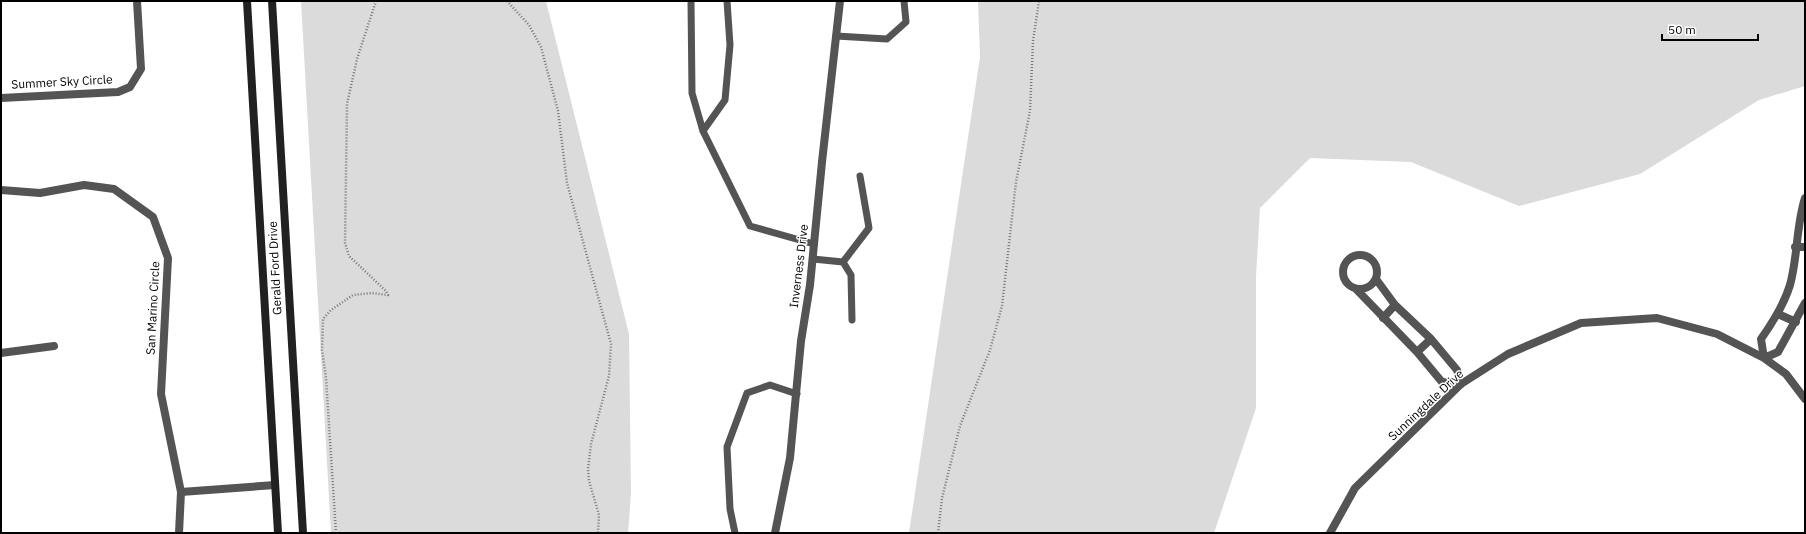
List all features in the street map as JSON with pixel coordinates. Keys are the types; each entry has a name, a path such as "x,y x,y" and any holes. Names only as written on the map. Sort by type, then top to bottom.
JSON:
{"main road":[{"name":"Gerald Ford Drive","path":"247,1 278,533"},
{"name":"Gerald Ford Drive","path":"272,1 303,533"}],"street":[{"name":"Summer Sky Circle","path":"1,98 118,92 130,87 141,69 137,1"},
{"name":"Inverness Drive","path":"775,533 790,458 801,341 813,259 840,1"},
{"name":"San Marino Circle","path":"1,190 40,192 84,185 114,189 153,217 168,258 161,394 181,492 179,533"},
{"path":"1805,198 1800,212 1790,284 1778,314 1761,339 1764,358 1778,352 1796,322 1805,303"},
{"path":"1795,247 1805,247"},
{"path":"1356,289 1367,288 1376,279 1377,272 1375,264 1370,258 1363,255 1356,255 1349,259 1344,265 1342,272 1344,280 1349,286 1356,289 1417,352 1442,382 1461,384 1457,370 1431,339 1395,305 1376,279"},
{"path":"1383,318 1395,305"},
{"path":"1778,314 1796,322"},
{"name":"Sunningdale Drive","path":"1330,533 1355,488 1461,384 1508,354 1581,323 1657,318 1718,334 1764,358 1786,374 1805,399"},
{"path":"1417,352 1431,339"},
{"path":"1,353 54,346"},
{"path":"181,492 275,485"}],"lane":[{"path":"691,1 692,93 703,131 750,226 814,244"},
{"path":"703,131 725,100 730,45 727,1"},
{"path":"836,36 887,39 906,22 904,1"},
{"path":"843,262 869,228 860,176"},
{"path":"813,259 843,262"},
{"path":"843,262 851,275 852,320"},
{"path":"735,533 730,509 727,447 747,393 770,385 797,394"}],"path":[{"path":"336,533 326,378 322,350 323,319 331,310 352,295 372,293 388,296 386,291 349,256 345,243 346,104 357,59 376,1"},
{"path":"507,1 529,25 541,47 558,111 567,183 611,344 609,376 588,464 589,481 599,515 598,533"},
{"path":"938,533 942,498 960,426 990,350 1002,306 1016,182 1030,111 1032,41 1039,1"}],"shaded area":[{"path":"301,1 546,1 629,334 631,494 628,533 331,533"},
{"path":"978,1 1805,1 1805,86 1759,100 1640,174 1519,206 1411,162 1310,158 1260,208 1256,277 1256,408 1214,533 909,533 980,57"}]}
